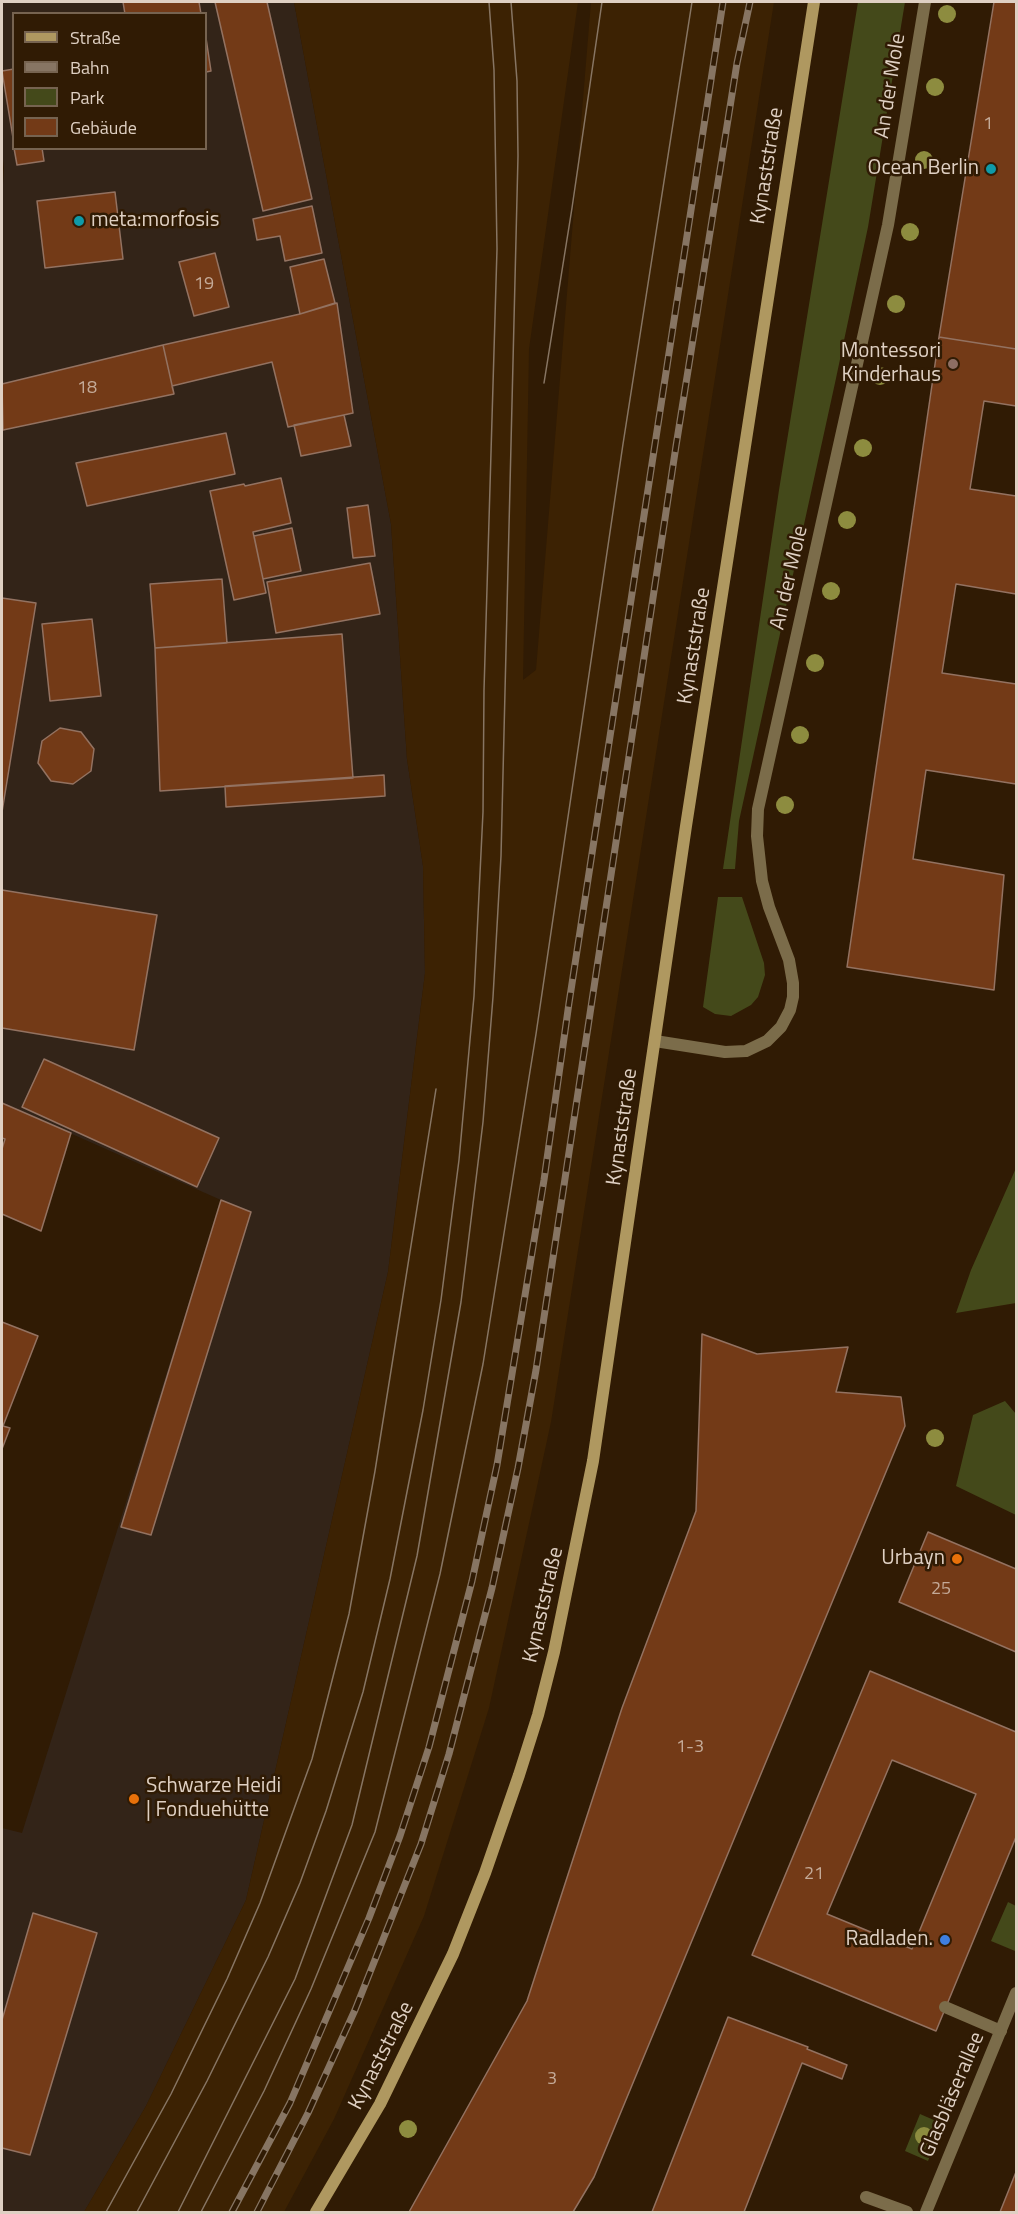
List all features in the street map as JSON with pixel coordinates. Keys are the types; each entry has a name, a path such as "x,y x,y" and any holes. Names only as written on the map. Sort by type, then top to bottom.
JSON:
{"street":[{"name":"Kynaststraße","path":"316,2212 380,2104 453,1954 489,1862 538,1715 569,1587 593,1461 814,2"},
{"name":"An der Mole","path":"655,1041 716,1052 746,1051 767,1041 781,1027 790,1011 793,983 789,960 762,881 757,836 758,809 888,225 925,2"},
{"name":"Glasbläserallee","path":"926,2212 1017,1993"},
{"path":"945,2007 1001,2031"},
{"path":"866,2197 907,2212"}],"shaded area":[{"path":"2,2 294,2 391,524 407,759 423,866 425,973 388,1272 246,1900 146,2106 84,2212 2,2212 2,1828 22,1833 221,1200 2,1103 2,201 4,168 2,152"},
{"path":"294,2 578,2 529,349 523,680 536,670 591,2 774,2 551,1422 489,1708 424,1916 334,2119 284,2212 84,2212 146,2106 246,1900 388,1272 425,973 423,866 407,759 391,524"}],"green space":[{"path":"858,2 905,2 868,227 739,821 735,869 723,869 779,490"},
{"path":"718,897 742,897 764,963 765,975 758,997 751,1005 731,1016 715,1014 703,1007"},
{"path":"1016,1168 1016,1303 956,1313 971,1270"},
{"path":"1005,1401 1016,1414 1016,1515 956,1486 973,1415"},
{"path":"1008,1902 1016,1906 1015,1951 991,1941"},
{"path":"920,2114 943,2124 928,2161 905,2151"}],"building":[{"path":"123,2 199,2 201,12 125,12"},
{"path":"215,2 267,2 312,199 263,211"},
{"name":"Ocean Berlin","path":"994,2 1016,2 1016,349 939,337"},
{"path":"207,45 211,71 207,72"},
{"path":"12,69 12,132 2,71"},
{"path":"14,150 42,150 44,161 17,165"},
{"name":"meta:morfosis","path":"115,192 123,259 45,268 37,201"},
{"path":"312,206 322,253 285,261 280,236 257,240 253,219"},
{"path":"215,253 229,307 194,316 179,262"},
{"path":"324,259 335,303 300,314 290,267"},
{"path":"337,303 353,413 288,427 272,362 172,386 163,345 300,314"},
{"path":"939,337 1016,349 1016,406 984,401 970,489 1016,496 1016,594 956,584 942,673 1016,684 1016,784 926,770 913,859 1004,875 994,990 847,967"},
{"path":"163,345 174,394 3,430 2,384"},
{"path":"344,415 351,446 301,456 294,425"},
{"path":"226,433 235,474 87,506 76,463"},
{"path":"281,478 291,523 253,532 266,593 234,600 210,491"},
{"path":"368,505 375,556 353,558 347,508"},
{"path":"292,528 301,571 263,579 254,536"},
{"path":"370,563 380,614 276,633 267,582"},
{"path":"222,579 227,643 155,648 150,584"},
{"path":"2,598 36,603 2,812"},
{"path":"92,619 101,696 50,701 42,624"},
{"path":"342,634 353,778 160,791 155,648"},
{"path":"60,728 81,732 94,749 91,771 73,784 51,781 38,763 42,741"},
{"path":"384,775 385,796 226,807 225,786"},
{"path":"2,890 157,915 134,1050 2,1028"},
{"path":"44,1059 219,1138 197,1187 22,1107"},
{"path":"2,1103 71,1133 41,1231 2,1214 2,1149 5,1139 2,1138"},
{"path":"221,1200 251,1212 151,1535 121,1527"},
{"path":"2,1322 38,1336 3,1426 10,1428 2,1449"},
{"path":"702,1334 757,1354 848,1347 836,1392 901,1397 905,1426 594,2177 573,2212 409,2212 527,2001 622,1708 696,1511"},
{"path":"928,1532 1016,1569 1016,1652 899,1602"},
{"path":"870,1671 1016,1732 1016,1837 936,2031 752,1955","holes":["892,1760 976,1794 912,1949 827,1914"]},
{"path":"33,1913 97,1933 30,2155 2,2148 2,2020"},
{"path":"728,2017 808,2047 807,2049 847,2065 842,2079 802,2063 744,2212 652,2212"},
{"path":"1016,2172 1016,2212 1000,2212"}],"tram line":[{"path":"137,2212 207,2081 268,1957 300,1883 326,1811 363,1692 390,1579 423,1410 441,1300 459,1160 474,996 483,812 484,690 497,249 494,70 489,2"},
{"path":"178,2212 295,1979 352,1825 417,1556 461,1302 483,1122 501,856 518,156 517,81 511,2"},
{"path":"544,383 602,2"},
{"path":"201,2212 264,2091 311,1989 375,1832 440,1574 483,1364 536,1034 623,444 692,2"},
{"path":"106,2212 171,2094 227,1979 260,1903 312,1759 349,1614 375,1471 436,1089"}],"railway":[{"path":"232,2212 290,2103 369,1918 400,1836 429,1747 472,1581 497,1465 544,1180 569,1003 723,2"},
{"path":"257,2212 308,2113 355,2010 421,1844 449,1754 492,1588 536,1370 676,446 737,63 750,2"}],"place":[{"name":"Ocean Berlin","path":"991,169"},
{"name":"meta:morfosis","path":"79,221"},
{"name":"Montessori Kinderhaus","path":"953,364"},
{"name":"Urbayn","path":"957,1559"},
{"name":"Schwarze Heidi | Fonduehütte","path":"134,1799"},
{"name":"Radladen.","path":"945,1940"}]}
